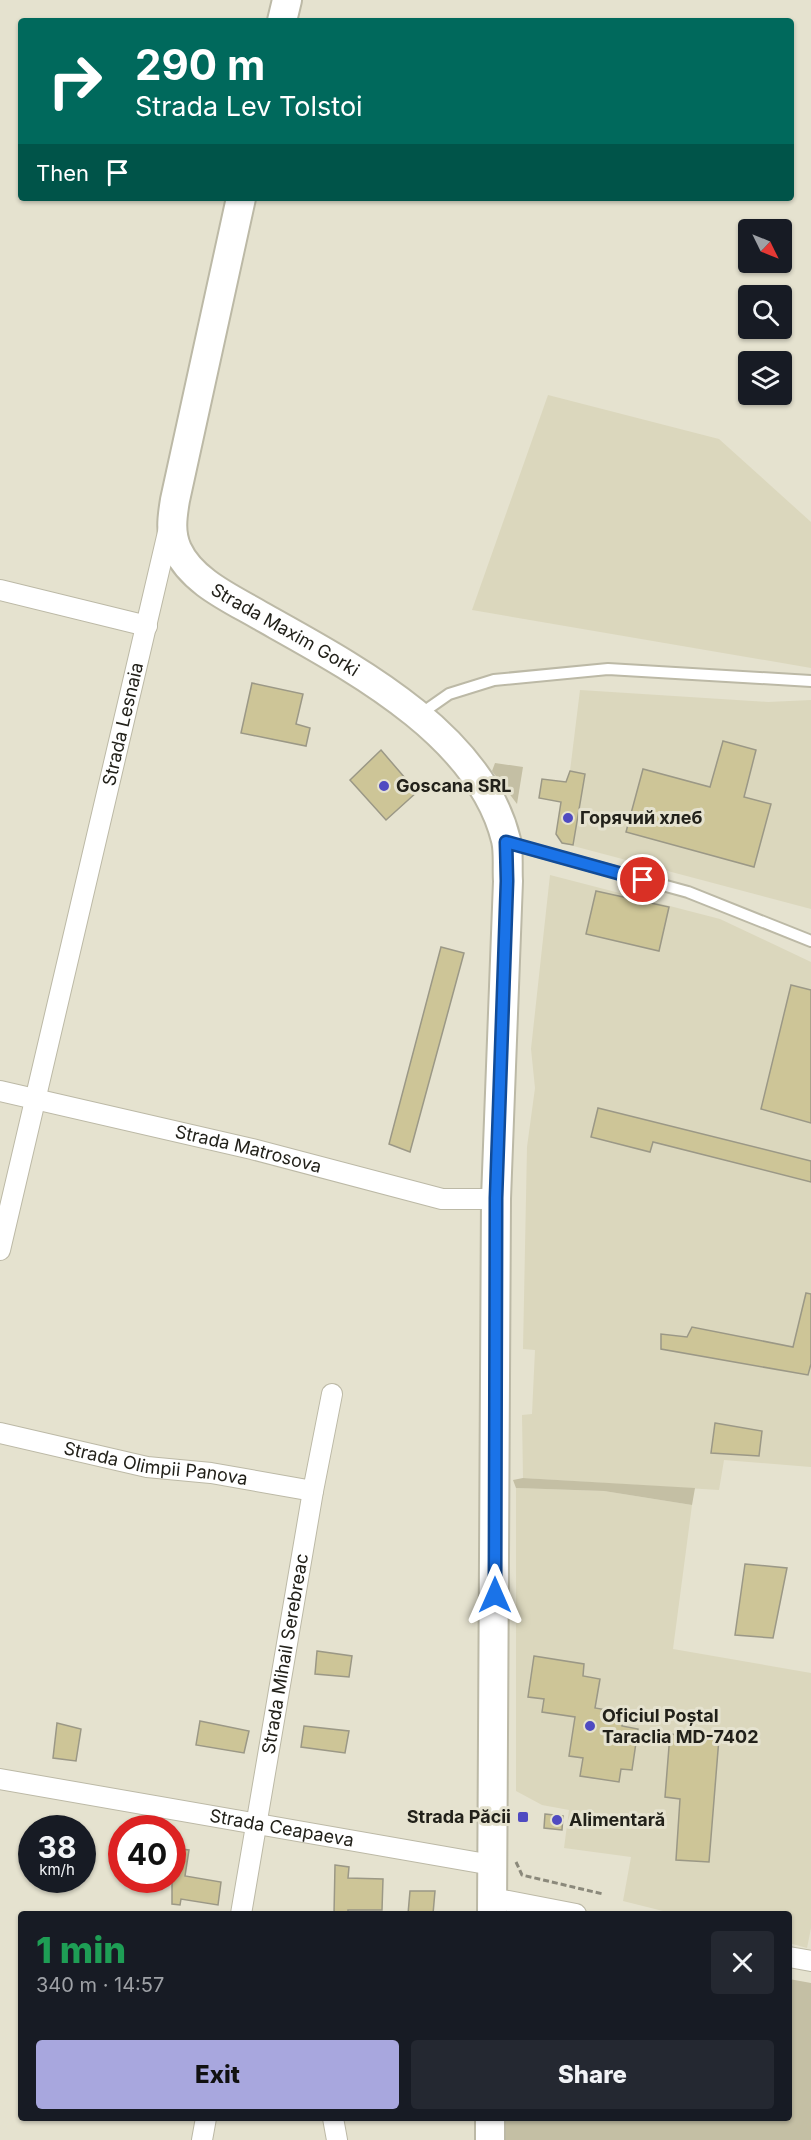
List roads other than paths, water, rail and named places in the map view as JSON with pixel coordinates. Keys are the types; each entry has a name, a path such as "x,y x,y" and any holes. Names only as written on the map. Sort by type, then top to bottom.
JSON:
{"street":[{"path":"283,18 287,0"},
{"name":"Strada Lesnaia","path":"0,1250 147,626 240,201"},
{"name":"Strada Maxim Gorki","path":"175,500 171,528 177,550 203,581 342,662 439,734 466,764 489,797 506,842 507,892 496,1198 492,1906"},
{"path":"0,590 147,626"},
{"name":"Strada Matrosova","path":"0,1091 37,1097 252,1149 442,1199 496,1198"},
{"name":"Strada Mihail Serebreac","path":"242,1911 313,1491 332,1394"},
{"name":"Strada Olimpii Panova","path":"0,1433 147,1467 211,1473 313,1491"},
{"name":"Strada Ceapaeva","path":"0,1779 257,1822 492,1865"},
{"path":"492,1906 544,1911"},
{"path":"792,1958 811,1961"},
{"path":"202,2140 205,2121"},
{"path":"334,2121 337,2140"},
{"path":"490,2121 490,2140"}],"lane":[{"path":"418,717 449,694 494,680 608,669 811,681"},
{"path":"506,842 688,892 811,941"}],"place":[{"name":"Goscana SRL","path":"384,786"},
{"name":"Горячий хлеб","path":"568,818"},
{"name":"Oficiul Poștal Taraclia MD-7402","path":"590,1726"},
{"name":"Strada Păcii","path":"523,1817"},
{"name":"Alimentară","path":"557,1820"}]}
